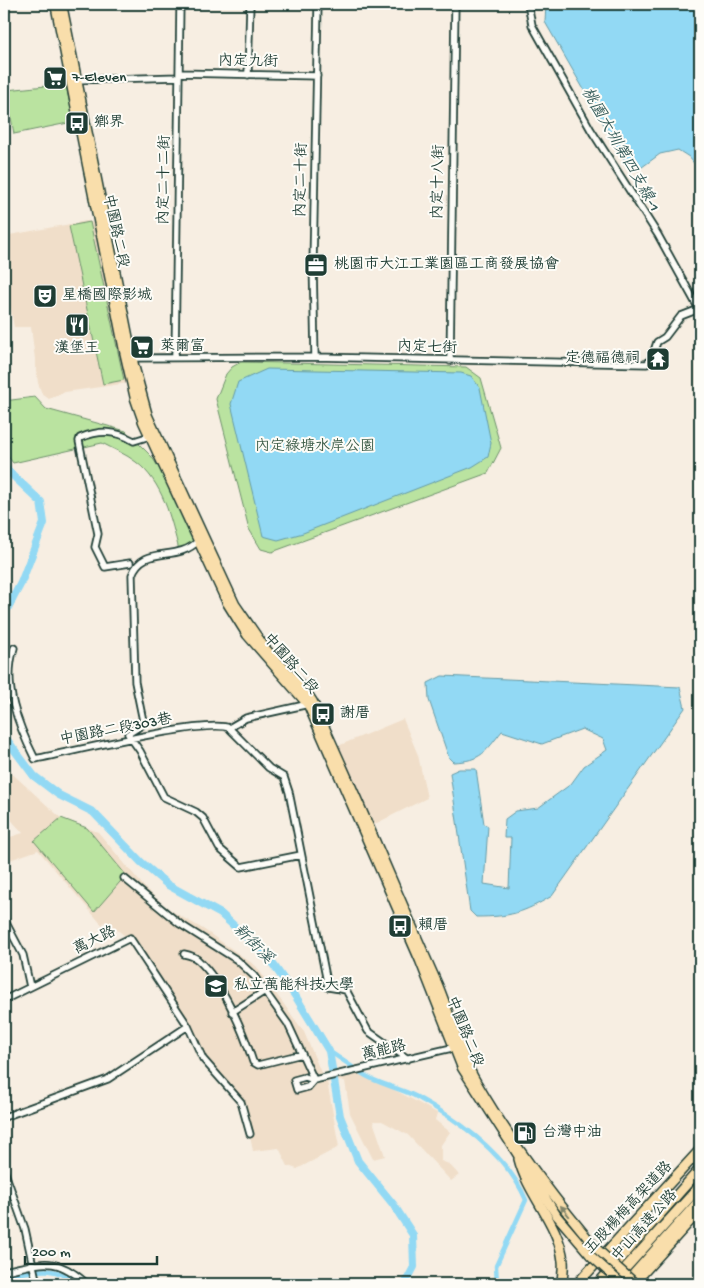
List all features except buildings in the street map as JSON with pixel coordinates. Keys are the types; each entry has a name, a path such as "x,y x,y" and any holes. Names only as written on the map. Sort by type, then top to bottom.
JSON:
{"highway":[{"name":"五股楊梅高架道路","path":"577,1284 700,1150"},
{"path":"519,1159 522,1170 555,1230 563,1261 562,1284"},
{"name":"中山高速公路","path":"598,1284 700,1169"},
{"name":"中山高速公路","path":"611,1284 700,1186"},
{"path":"624,1284 700,1200"},
{"path":"634,1284 690,1221 700,1214"}],"main road":[{"path":"55,4 74,80"},
{"path":"62,4 74,80"},
{"name":"中園路二段","path":"74,80 130,358 135,399 150,436 234,604 248,626 287,677 310,703 354,788 439,988 456,1047 480,1098 556,1216 591,1256 624,1284"},
{"name":"中園路二段","path":"130,358 148,416 201,540"},
{"name":"中園路二段","path":"456,1047 477,1083 545,1186 596,1249 634,1284"}],"street":[{"name":"內定二十二街","path":"175,357 180,4"},
{"path":"248,75 250,4"},
{"name":"內定二十街","path":"315,358 313,264 318,4"},
{"name":"內定十八街","path":"450,361 455,4"},
{"path":"528,4 532,25 587,122 658,235 700,310"},
{"name":"內定九街","path":"74,80 179,75 317,76"},
{"name":"內定七街","path":"130,358 315,358 647,364 652,357 656,342 664,337 681,316 700,310"},
{"path":"130,563 105,567 95,546 98,534 79,441 88,435 104,432 122,433 134,441 150,436"},
{"path":"201,540 186,551 143,558 135,566 132,575 135,682 143,721 142,725 128,734 164,797 196,812 203,818 219,848 241,868 302,855"},
{"name":"中園路二段303巷","path":"14,648 11,659 12,701 18,724 35,759 205,726 224,725 230,728"},
{"path":"310,703 246,718 230,728 269,768 284,777 302,855 328,987 346,990 368,1031 408,1059"},
{"path":"124,878 180,924 237,960 254,976 288,1024 302,1054 258,1065 253,1062 243,1031 208,972 197,958 184,954"},
{"path":"4,919 23,955 30,987"},
{"name":"萬大路","path":"4,1000 130,938 188,1026 203,1059 241,1102 250,1134"},
{"path":"232,1012 265,991"},
{"path":"4,1117 108,1079 188,1026"},
{"name":"萬能路","path":"302,1054 318,1080 456,1047"},
{"path":"4,1170 24,1229 37,1284"},
{"path":"4,1271 48,1263 70,1269 88,1284"}],"shaded area":[{"path":"87,221 94,223 128,383 65,392 49,399 42,394 38,383 31,327 14,327 8,295 4,293 4,236"},
{"path":"403,719 418,755 427,798 373,825 338,746"},
{"name":"私立萬能科技大學","path":"6,768 61,818 98,832 146,889 168,909 203,929 256,966 304,1032 322,1075 353,1067 437,1113 435,1120 450,1132 441,1145 441,1161 449,1164 459,1175 451,1181 408,1135 382,1121 373,1121 385,1156 373,1159 350,1113 345,1081 327,1081 339,1147 297,1169 288,1166 279,1148 253,1151 242,1098 205,1060 188,1023 134,943 106,921 102,925 38,850 4,862 4,839 23,833 4,812 4,770"}],"green space":[{"path":"66,84 73,122 14,134 6,90"},
{"path":"90,222 124,380 103,384 69,226"},
{"name":"內定綠塘水岸公園","path":"241,362 466,367 481,378 501,448 488,473 272,552 261,549 249,529 216,399 226,374 232,367"},
{"path":"35,397 46,409 126,431 152,457 166,479 196,541 179,550 165,502 153,480 132,459 102,443 13,463 4,451 4,401"},
{"path":"61,818 87,828 126,875 94,912 34,841"}],"water":[{"path":"546,4 700,4 700,171 689,157 678,150 660,154 638,170 629,168 545,22"},
{"name":"內定綠塘水岸公園","path":"267,369 461,373 471,376 480,388 491,443 488,457 472,467 303,533 278,540 263,536 231,404 238,382"},
{"path":"442,676 680,687 685,708 552,896 516,913 476,917 470,911 450,773 459,769 476,769 484,824 488,826 484,884 509,888 511,838 504,838 505,819 516,811 538,808 571,784 584,766 607,750 603,739 582,729 542,744 502,731 482,754 471,760 453,762 449,758 429,700 428,683"}],"waterway":[{"name":"桃園大圳第四支線-1","path":"647,223 665,254"},
{"name":"新街溪","path":"4,467 41,502 44,523 21,583 4,615"},
{"name":"新街溪","path":"4,736 34,776 59,795 93,812 141,862 168,885 221,914 268,957 296,997 329,1051 340,1116 358,1161 393,1204 413,1235 414,1267 405,1284"},
{"path":"329,1051 354,1068"},
{"path":"361,1073 415,1096 447,1115 494,1153 517,1183 526,1200 496,1266 497,1284"},
{"path":"4,1277 42,1270 60,1273 78,1284"}],"place":[{"name":"7-Eleven","path":"55,78"},
{"name":"鄉界","path":"77,123"},
{"name":"桃園市大江工業園區工商發展協會","path":"316,265"},
{"name":"星橋國際影城","path":"45,296"},
{"name":"漢堡王","path":"77,325"},
{"name":"萊爾富","path":"142,347"},
{"name":"定德福德祠","path":"658,359"},
{"name":"謝厝","path":"323,714"},
{"name":"賴厝","path":"400,926"},
{"name":"私立萬能科技大學","path":"216,986"},
{"name":"台灣中油","path":"525,1133"}]}
